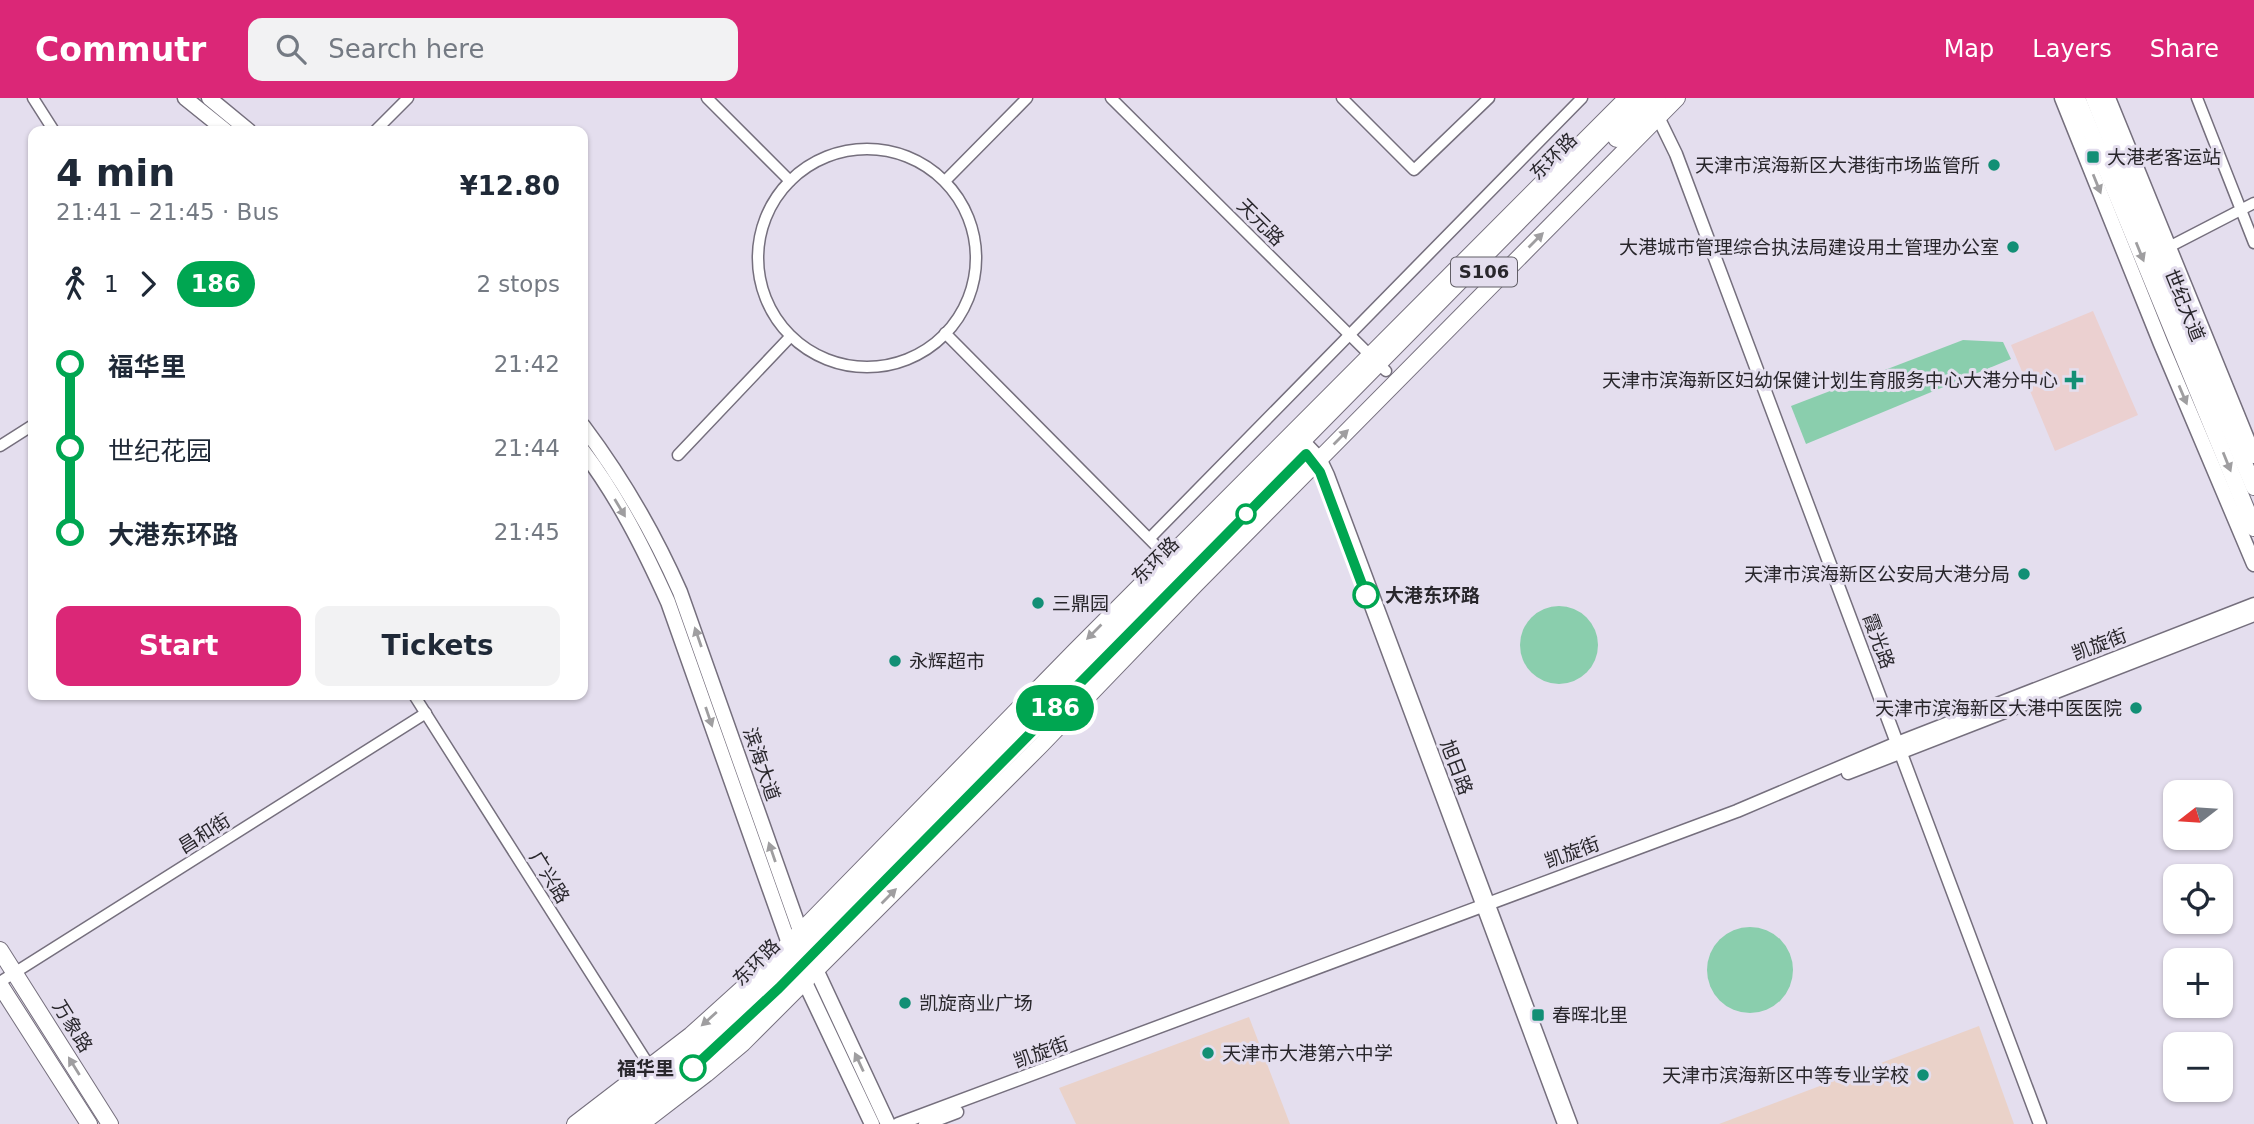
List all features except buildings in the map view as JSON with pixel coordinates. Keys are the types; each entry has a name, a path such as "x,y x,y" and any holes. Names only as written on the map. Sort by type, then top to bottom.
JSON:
{"highway":[{"name":"东环路","path":"620,1124 681,1079 737,1029 802,956 1305,447 1379,363 1652,103"},
{"name":"东环路","path":"597,1124 654,1073 723,1024 802,956"}],"main road":[{"path":"185,98 220,126"},
{"path":"209,98 243,126"},
{"path":"1379,363 1627,98"},
{"path":"641,1124 743,1043 802,956 1182,571 1652,103 1677,98"},
{"path":"2062,98 2161,344 2254,564"},
{"name":"世纪大道","path":"2077,98 2254,528"},
{"name":"世纪大道","path":"2094,98 2162,250 2254,487"},
{"path":"2108,98 2162,250 2254,456"},
{"name":"滨海大道","path":"588,433 635,503 680,592 802,956 888,1124"},
{"name":"滨海大道","path":"588,459 622,511 668,601 802,956 872,1124"},
{"name":"万象路","path":"0,950 110,1124"},
{"name":"万象路","path":"0,984 89,1124"},
{"path":"575,1124 654,1073"}],"street":[{"path":"33,98 51,126"},
{"path":"380,126 408,98"},
{"path":"707,98 790,181"},
{"path":"945,181 1027,98"},
{"name":"天元路","path":"1111,98 1379,363"},
{"path":"1342,98 1414,170 1489,98"},
{"path":"1150,538 1582,98"},
{"path":"2197,98 2254,243"},
{"name":"霞光路","path":"1652,103 1685,178 2047,1124"},
{"path":"850,150 884,150 917,161 945,181 966,212 976,249 973,287 957,321 930,348 896,364 858,368 822,358 790,337 770,309 759,276 759,242 769,209 790,181 817,160 850,150"},
{"path":"2162,250 2254,203"},
{"path":"945,333 1182,571"},
{"path":"678,455 790,337"},
{"path":"0,446 28,428"},
{"name":"旭日路","path":"1305,447 1323,480 1573,1124"},
{"name":"凯旋街","path":"1902,747 2254,604"},
{"name":"凯旋街","path":"925,1124 1902,747 2254,615"},
{"name":"广兴路","path":"417,700 654,1073"},
{"name":"昌和街","path":"0,984 426,713"},
{"name":"霞光路","path":"1902,747 2040,1124"},
{"name":"旭日路","path":"1487,908 1563,1124"},
{"name":"凯旋街","path":"898,1124 1487,908"}],"shaded area":[{"name":"天津市滨海新区妇幼保健计划生育服务中心大港分中心","path":"2093,311 2138,415 2055,451 2011,345"},
{"name":"天津市大港第六中学","path":"1249,1017 1290,1124 1076,1124 1059,1088"},
{"name":"天津市滨海新区中等专业学校","path":"1979,1026 2014,1124 1719,1124"}],"green space":[{"path":"1963,340 2003,342 2011,359 1806,444 1791,406"},
{"path":"1559,606 1574,609 1587,617 1595,630 1598,645 1595,660 1587,673 1574,681 1559,684 1544,681 1531,673 1523,660 1520,645 1523,630 1531,617 1544,609"},
{"path":"1742,927 1758,927 1781,939 1790,953 1793,970 1790,987 1781,1001 1758,1013 1742,1013 1726,1006 1714,994 1707,978 1707,962 1714,946 1726,934"}],"bus line":[{"name":"186","path":"693,1068 779,988 1306,454 1320,472 1366,595"}],"place":[{"name":"大港老客运站","path":"2093,157"},
{"name":"天津市滨海新区大港街市场监管所","path":"1994,165"},
{"name":"大港城市管理综合执法局建设用土管理办公室","path":"2013,247"},
{"name":"天津市滨海新区妇幼保健计划生育服务中心大港分中心","path":"2074,380"},
{"name":"天津市滨海新区公安局大港分局","path":"2024,574"},
{"name":"大港东环路","path":"1366,595"},
{"name":"三鼎园","path":"1038,603"},
{"name":"永辉超市","path":"895,661"},
{"name":"天津市滨海新区大港中医医院","path":"2136,708"},
{"name":"凯旋商业广场","path":"905,1003"},
{"name":"春晖北里","path":"1538,1015"},
{"name":"天津市大港第六中学","path":"1208,1053"},
{"name":"福华里","path":"693,1068"},
{"name":"天津市滨海新区中等专业学校","path":"1923,1075"}]}
